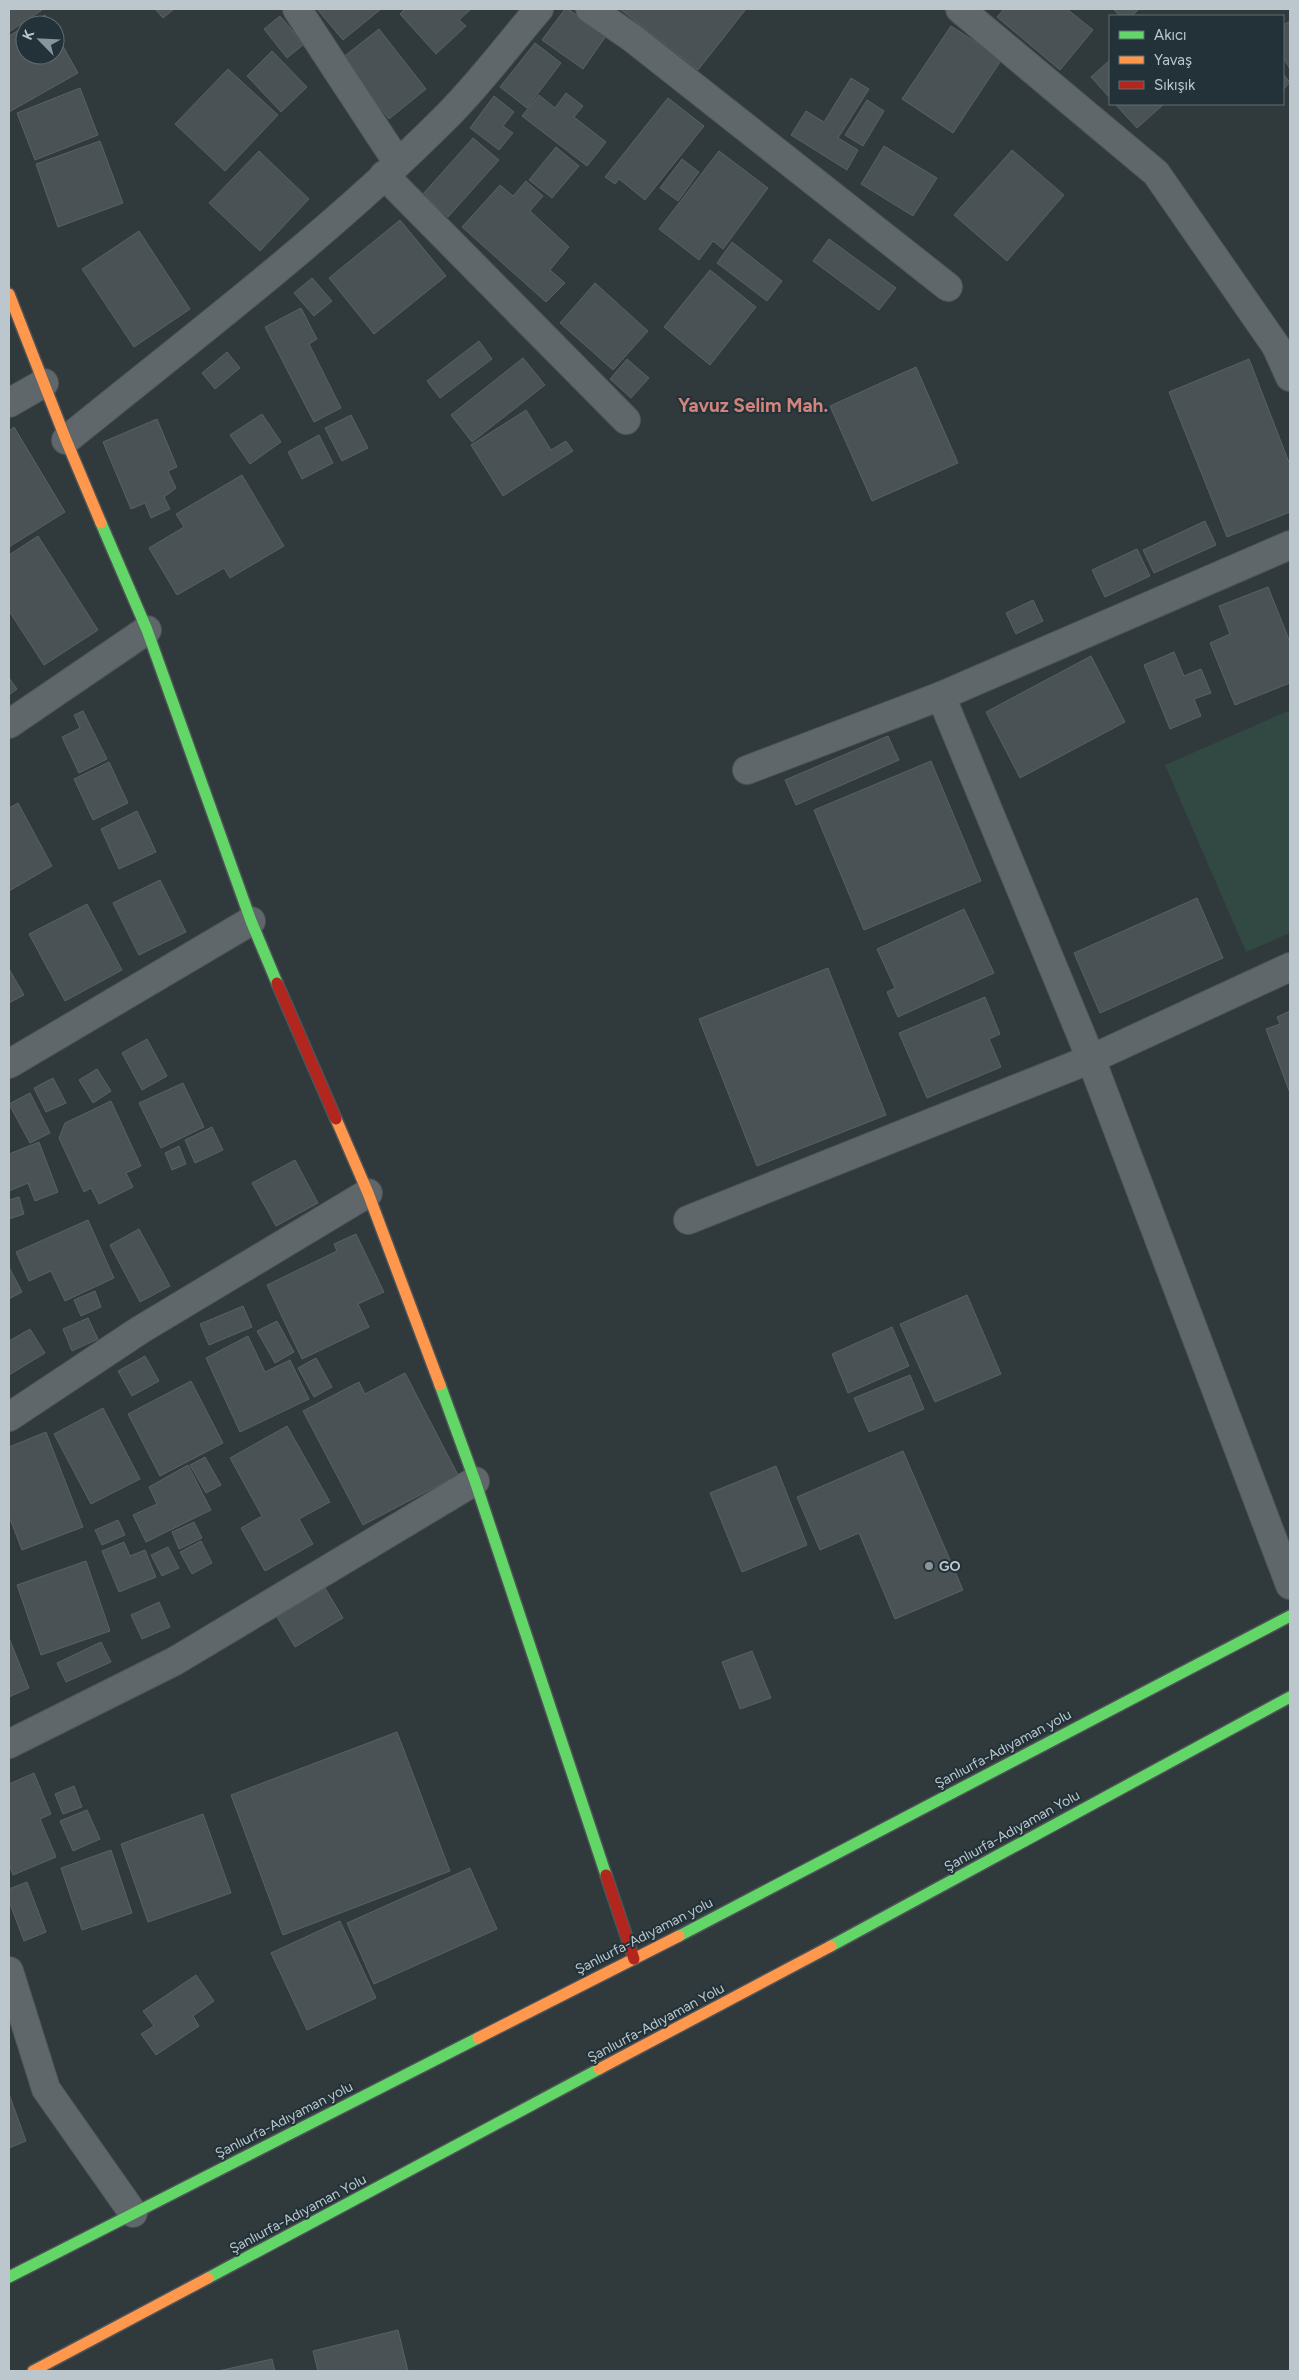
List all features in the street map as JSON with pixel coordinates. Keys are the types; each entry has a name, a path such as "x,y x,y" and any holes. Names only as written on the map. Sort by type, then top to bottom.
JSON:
{"main road":[{"path":"9,294 66,440 147,630 251,922 368,1193 475,1481 634,1959"},
{"name":"Şanlıurfa-Adıyaman yolu","path":"9,2277 634,1959 1290,1616"},
{"name":"Şanlıurfa-Adıyaman Yolu","path":"33,2371 938,1889 1290,1698"}],"street":[{"path":"296,9 391,169 626,420"},
{"path":"66,440 290,259 391,169 445,119 539,9"},
{"path":"590,9 639,44 948,287"},
{"path":"960,9 1156,173 1276,346 1290,377"},
{"path":"9,403 44,382"},
{"path":"747,770 942,696 1290,545"},
{"path":"9,724 147,630"},
{"path":"942,696 1090,1059 1290,1585"},
{"path":"9,1064 251,922"},
{"path":"688,1220 1090,1059 1290,967"},
{"path":"9,1417 140,1330 368,1193"},
{"path":"9,1744 175,1661 475,1481"},
{"path":"9,1971 46,2089 133,2213"}],"green space":[{"path":"1290,710 1290,933 1246,952 1165,765"}],"building":[{"path":"9,9 42,10 34,15 15,15 15,28 9,32"},
{"path":"155,9 174,9 163,18"},
{"path":"317,9 381,9 343,40"},
{"path":"405,9 471,9 459,20 466,26 436,54 400,14"},
{"path":"565,9 568,9 606,36 583,69 542,40"},
{"path":"620,9 746,9 698,70"},
{"path":"1004,9 1067,9 1093,30 1060,70 997,17"},
{"path":"1113,9 1139,9 1133,15 1119,15"},
{"path":"280,16 304,44 287,58 264,29"},
{"path":"1290,21 1290,69 1284,59 1284,24"},
{"path":"951,26 1002,59 953,133 902,99"},
{"path":"379,29 426,89 389,119 342,58"},
{"path":"15,32 15,65 65,65 65,50 78,73 9,112 9,36"},
{"path":"535,43 561,63 527,108 500,87"},
{"path":"272,51 307,87 281,112 247,76"},
{"path":"1109,61 1109,97 1091,77"},
{"path":"228,69 278,115 225,171 175,124"},
{"path":"1284,75 1290,82 1284,89"},
{"path":"851,78 869,89 838,138 858,150 847,170 791,135 806,111 824,122"},
{"path":"80,88 98,135 35,160 17,113"},
{"path":"566,93 583,106 574,117 606,142 587,166 522,116 539,95 555,108"},
{"path":"494,96 514,112 503,126 513,133 499,150 470,128"},
{"path":"668,98 704,126 645,200 619,179 615,184 605,177"},
{"path":"867,100 884,111 863,146 845,135"},
{"path":"1116,105 1163,105 1137,128"},
{"path":"473,138 499,160 448,217 423,194"},
{"path":"100,141 123,203 58,227 36,164"},
{"path":"884,146 937,178 913,216 861,184"},
{"path":"556,147 579,166 552,198 529,180"},
{"path":"1012,150 1064,195 1007,261 954,215"},
{"path":"259,151 309,199 260,251 209,203"},
{"path":"719,151 768,188 723,249 713,241 699,260 659,229"},
{"path":"682,159 699,172 678,201 660,188"},
{"path":"526,181 543,196 530,211 569,247 550,270 565,283 546,302 462,227 500,185 513,196"},
{"path":"400,220 446,276 374,334 329,278"},
{"path":"139,231 190,309 134,347 82,269"},
{"path":"829,239 896,288 879,310 813,261"},
{"path":"732,242 782,281 767,301 717,263"},
{"path":"710,270 756,307 710,365 664,327"},
{"path":"312,278 332,301 314,316 294,293"},
{"path":"595,283 648,331 613,370 560,323"},
{"path":"301,308 317,339 309,344 341,408 314,422 265,327"},
{"path":"479,341 492,359 440,398 427,381"},
{"path":"227,352 240,368 215,389 202,373"},
{"path":"523,358 545,385 472,442 451,415"},
{"path":"627,359 649,378 631,398 610,379"},
{"path":"1249,359 1290,465 1290,512 1227,537 1169,392"},
{"path":"916,367 958,463 872,501 830,406"},
{"path":"526,410 551,450 566,441 573,451 503,496 471,445"},
{"path":"262,414 281,442 250,464 230,435"},
{"path":"351,415 368,448 342,461 325,428"},
{"path":"157,419 177,467 168,471 176,488 164,497 170,509 151,518 145,503 131,509 103,442"},
{"path":"14,427 65,512 9,547 9,431"},
{"path":"319,435 333,463 302,479 288,452"},
{"path":"242,475 284,546 230,578 224,568 177,595 149,548 184,527 176,514"},
{"path":"1205,521 1216,545 1154,573 1143,550"},
{"path":"38,536 98,630 44,665 9,611 9,555"},
{"path":"1137,549 1150,576 1105,597 1092,570"},
{"path":"1268,587 1290,642 1290,683 1235,705 1210,643 1230,634 1219,606"},
{"path":"1033,600 1043,621 1016,634 1006,613"},
{"path":"1174,652 1184,676 1201,669 1211,693 1194,699 1201,716 1170,729 1144,665"},
{"path":"1091,656 1125,722 1020,778 986,712"},
{"path":"9,678 17,689 9,695"},
{"path":"83,711 107,759 79,773 62,737 80,728 74,715"},
{"path":"888,736 899,760 796,805 785,780"},
{"path":"931,761 981,881 864,930 814,810"},
{"path":"109,762 128,803 93,820 74,779"},
{"path":"18,803 52,866 9,891 9,808"},
{"path":"137,811 156,852 119,869 101,829"},
{"path":"160,880 186,932 139,955 113,903"},
{"path":"1197,898 1223,958 1100,1013 1074,953"},
{"path":"87,904 122,970 65,1001 29,934"},
{"path":"964,909 994,973 898,1017 887,992 895,988 877,949"},
{"path":"828,968 886,1115 757,1166 699,1019"},
{"path":"9,969 24,995 9,1003"},
{"path":"985,997 1000,1034 989,1039 1001,1067 927,1098 899,1033"},
{"path":"1290,1011 1290,1093 1266,1029 1280,1024 1277,1017"},
{"path":"147,1039 167,1076 142,1090 122,1053"},
{"path":"97,1069 111,1091 93,1103 79,1080"},
{"path":"53,1078 66,1103 46,1112 34,1088"},
{"path":"183,1083 204,1127 161,1148 139,1103"},
{"path":"30,1093 50,1133 30,1143 9,1104"},
{"path":"111,1101 141,1166 126,1173 133,1187 99,1204 91,1188 84,1192 59,1138 65,1123"},
{"path":"212,1127 223,1150 195,1163 185,1140"},
{"path":"39,1142 58,1192 35,1201 28,1183 9,1191 9,1154"},
{"path":"179,1146 186,1164 172,1170 165,1153"},
{"path":"295,1160 318,1203 276,1226 252,1183"},
{"path":"19,1197 24,1214 9,1219 9,1200"},
{"path":"88,1220 114,1278 65,1301 51,1271 29,1281 16,1252"},
{"path":"139,1229 170,1286 140,1302 110,1245"},
{"path":"356,1234 384,1292 358,1304 369,1327 302,1359 267,1285 337,1251 334,1244"},
{"path":"9,1267 22,1292 9,1299"},
{"path":"95,1291 101,1307 81,1316 74,1300"},
{"path":"967,1295 1001,1374 935,1402 900,1324"},
{"path":"243,1306 252,1327 209,1345 200,1324"},
{"path":"88,1318 98,1339 72,1351 63,1329"},
{"path":"277,1321 294,1352 275,1363 257,1331"},
{"path":"892,1327 909,1366 848,1393 832,1354"},
{"path":"30,1329 45,1353 9,1375 9,1341"},
{"path":"248,1336 265,1372 290,1360 309,1399 240,1432 206,1358"},
{"path":"145,1356 159,1381 132,1396 118,1371"},
{"path":"316,1358 332,1387 314,1397 298,1368"},
{"path":"405,1373 458,1475 363,1525 303,1411 359,1382 365,1394"},
{"path":"910,1375 924,1409 869,1432 854,1398"},
{"path":"191,1381 223,1443 160,1476 128,1414"},
{"path":"103,1408 140,1479 91,1504 54,1434"},
{"path":"287,1426 330,1502 299,1519 313,1544 265,1571 241,1528 262,1516 230,1458"},
{"path":"46,1432 83,1527 22,1550 9,1516 9,1447"},
{"path":"903,1451 963,1590 895,1619 859,1533 820,1550 797,1497"},
{"path":"205,1457 221,1485 206,1493 190,1465"},
{"path":"188,1465 211,1510 146,1542 133,1515 157,1504 149,1487"},
{"path":"776,1466 807,1545 742,1572 710,1493"},
{"path":"118,1520 125,1535 102,1545 95,1530"},
{"path":"194,1522 202,1538 179,1549 172,1532"},
{"path":"201,1541 212,1563 192,1574 180,1552"},
{"path":"124,1542 130,1556 145,1550 156,1577 119,1592 102,1551"},
{"path":"168,1547 179,1568 162,1576 151,1555"},
{"path":"86,1561 110,1631 41,1655 17,1585"},
{"path":"325,1588 343,1618 295,1647 277,1617"},
{"path":"159,1602 170,1627 142,1639 131,1615"},
{"path":"9,1638 29,1688 9,1697"},
{"path":"101,1642 111,1662 66,1682 57,1663"},
{"path":"752,1651 771,1698 740,1709 722,1662"},
{"path":"397,1732 450,1871 283,1935 231,1795"},
{"path":"34,1773 51,1814 40,1819 56,1857 13,1875 9,1864 9,1784"},
{"path":"74,1786 82,1807 63,1814 55,1794"},
{"path":"87,1810 100,1839 73,1851 60,1821"},
{"path":"203,1814 231,1893 148,1922 121,1844"},
{"path":"111,1850 132,1913 82,1930 61,1868"},
{"path":"470,1868 497,1929 374,1984 347,1923"},
{"path":"27,1882 46,1932 24,1941 9,1901 9,1889"},
{"path":"340,1921 376,1998 307,2030 271,1953"},
{"path":"196,1975 214,2001 193,2016 199,2026 156,2055 141,2034 154,2026 143,2011"},
{"path":"9,2094 26,2141 9,2148"},
{"path":"398,2330 408,2371 318,2371 313,2351"},
{"path":"272,2359 275,2371 218,2371"}],"traffic: fast":[{"path":"101,523 147,630 251,921 277,983"},
{"path":"440,1385 475,1481 606,1875"},
{"path":"679,1936 1290,1616"},
{"path":"831,1946 1290,1697"},
{"path":"9,2277 478,2038"},
{"path":"208,2278 599,2069"}],"traffic: slow":[{"path":"9,294 66,440 101,523"},
{"path":"336,1119 368,1193 440,1385"},
{"path":"478,2038 679,1936"},
{"path":"599,2069 831,1946"},
{"path":"33,2371 208,2278"}],"traffic: jam":[{"path":"277,983 336,1119"},
{"path":"606,1875 634,1959"}],"place":[{"name":"GO","path":"929,1566"}],"district":[{"name":"Yavuz Selim Mah.","path":"753,405"}]}
